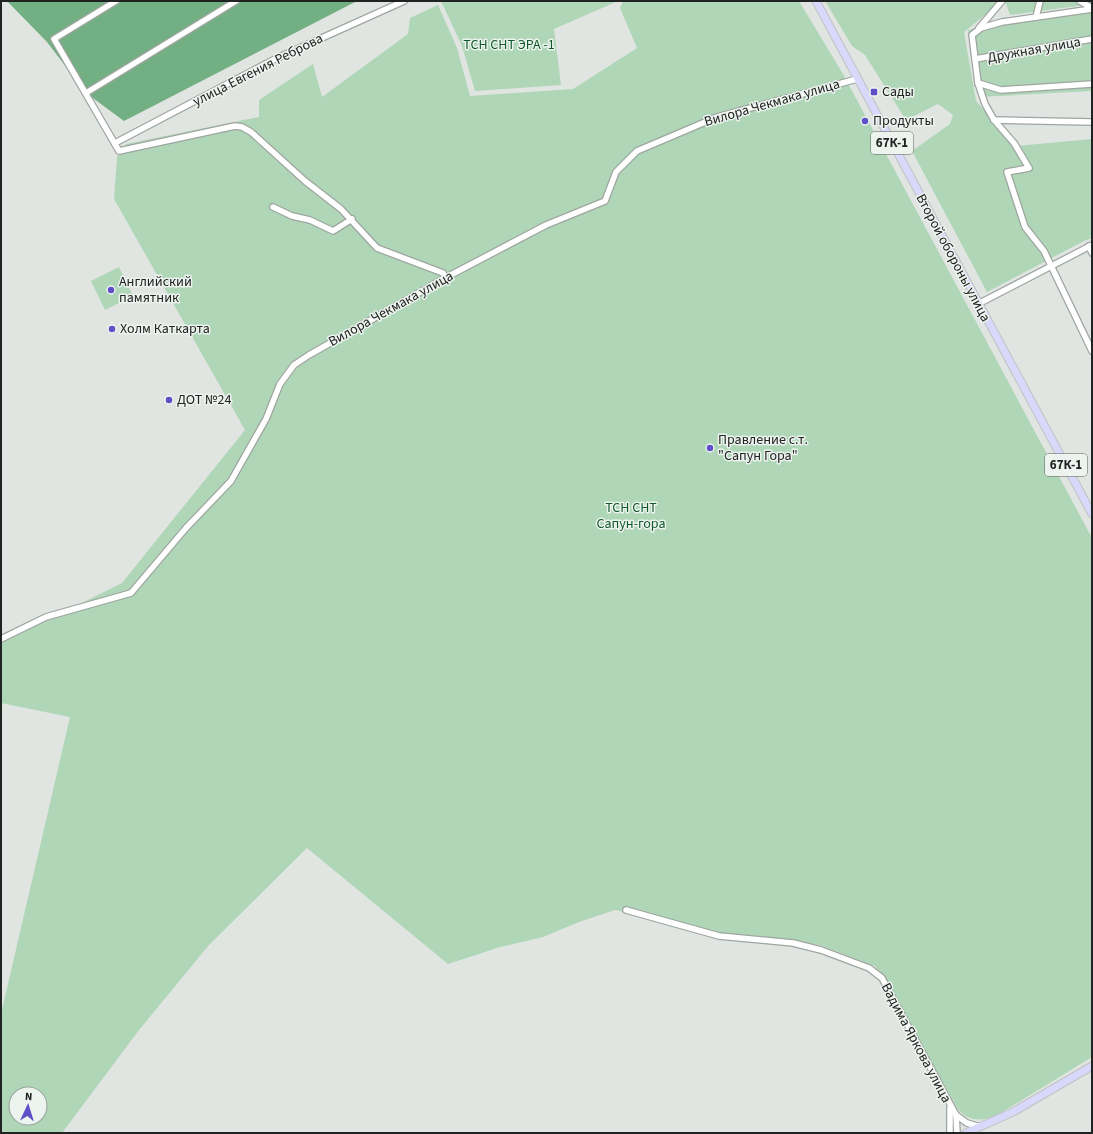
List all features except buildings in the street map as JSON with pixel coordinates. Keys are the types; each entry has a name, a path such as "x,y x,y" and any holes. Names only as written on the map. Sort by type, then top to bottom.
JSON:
{"main road":[{"name":"Второй обороны улица","path":"816,1 1092,514"},
{"path":"966,1133 1019,1108 1092,1066"}],"street":[{"path":"116,1 54,39 119,150 235,126 242,127 251,132 305,181 341,209 378,248 442,273 445,278"},
{"path":"86,93 236,1"},
{"name":"улица Евгения Реброва","path":"115,143 275,59 404,1"},
{"path":"977,31 1002,1"},
{"path":"1036,17 1040,1"},
{"path":"1080,1 1092,8"},
{"path":"1092,8 1002,22 980,28 972,35 978,83 985,104 994,120 1014,143 1030,168 1007,172 1025,227 1044,251 1050,267 1092,351"},
{"name":"Дружная улица","path":"975,60 1092,39"},
{"name":"Вилора Чекмака улица","path":"1,639 46,617 130,593 186,528 231,481 266,420 280,384 294,365 309,355 445,278 546,225 604,201 616,172 637,151 717,117 857,78"},
{"path":"978,83 1001,90 1092,84"},
{"path":"994,120 1092,122"},
{"path":"273,207 292,216 310,220 333,231 352,219"},
{"path":"978,304 1090,245 1092,253"},
{"name":"Вадима Яркова улица","path":"626,910 719,936 793,943 821,950 874,971 882,978 956,1115 957,1133"},
{"path":"950,1106 950,1133"},
{"path":"956,1115 967,1123 980,1127"},
{"path":"951,1127 953,1133"}],"green space":[{"path":"7,1 357,1 124,121 86,93 47,42"},
{"name":"ТСН СНТ ЭРА -1","path":"441,1 618,1 554,29 561,85 475,91 462,46"},
{"name":"ТСН СНТ Сапун-гора","path":"623,1 799,1 843,74 1092,538 1092,1057 996,1116 985,1119 971,1118 966,1116 958,1109 875,966 820,945 716,932 615,910 579,922 543,937 500,947 448,964 307,848 209,945 139,1030 62,1133 1,1133 1,1014 70,717 1,703 1,643 122,583 245,430 114,199 117,157 126,144 259,117 259,100 313,64 322,97 408,34 410,18 438,5 457,48 470,96 573,89 637,48 620,8"},
{"path":"825,1 1002,1 964,32 976,101 1015,146 1092,139 1092,238 987,292 912,151 950,124 953,115 938,104 906,120 865,55 852,46"},
{"path":"1005,1 1092,1 1092,4 1010,15"},
{"path":"1092,5 1092,91 979,97 976,87 968,30 1006,19"},
{"path":"119,267 133,296 105,310 91,281"}],"place":[{"name":"Сады","path":"874,92"},
{"name":"Продукты","path":"865,121"},
{"name":"Английский памятник","path":"111,290"},
{"name":"Холм Каткарта","path":"112,329"},
{"name":"ДОТ №24","path":"169,400"},
{"name":"Правление с.т. \"Сапун Гора\"","path":"710,448"}]}
